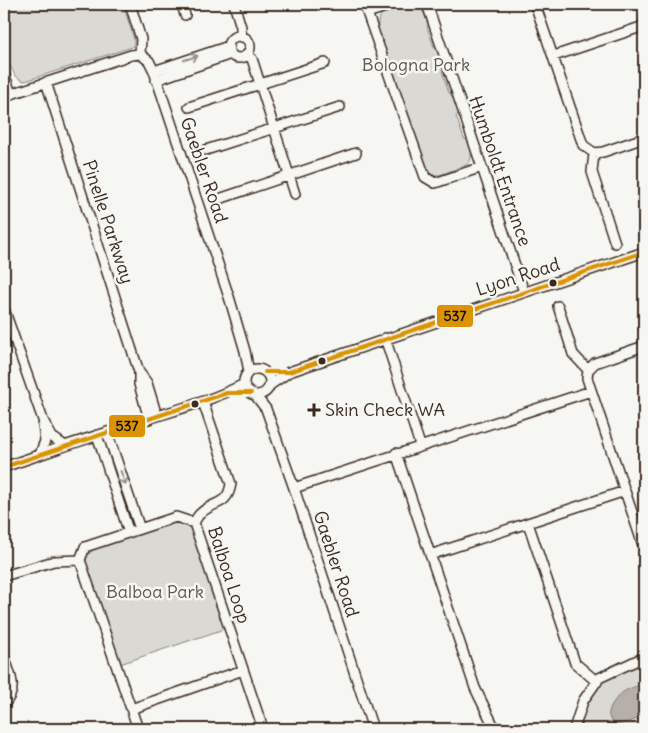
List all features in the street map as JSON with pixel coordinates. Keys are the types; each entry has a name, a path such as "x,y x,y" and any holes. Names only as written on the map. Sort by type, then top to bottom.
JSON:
{"street":[{"path":"4,73 8,97 46,82 131,55 140,54 141,39 130,4"},
{"path":"182,4 185,15"},
{"path":"234,4 241,27 241,37"},
{"path":"364,4 424,177 435,183 482,167"},
{"path":"367,13 395,4"},
{"name":"Humboldt Entrance","path":"427,4 524,292"},
{"path":"535,4 584,145 594,152 603,152 644,138"},
{"path":"554,56 644,26"},
{"path":"241,37 249,43 250,50 247,55 239,58 230,50 233,39 241,37"},
{"path":"155,75 230,50"},
{"name":"Gaebler Road","path":"140,54 149,61 155,75 230,300 246,351 249,372"},
{"path":"247,55 252,59 295,194"},
{"path":"189,107 325,63"},
{"name":"Pinelle Parkway","path":"46,82 139,372 139,384 153,417"},
{"path":"206,150 340,107"},
{"path":"594,152 592,172 615,243"},
{"path":"222,198 356,153"},
{"name":"Lyon Road","path":"269,387 289,372 384,338 644,252"},
{"path":"558,306 573,354 588,370"},
{"path":"4,308 7,330 42,420 52,437 65,446"},
{"path":"384,338 420,445"},
{"path":"644,346 595,363 588,370 587,378 644,548"},
{"name":"Gaebler Road","path":"246,351 263,371"},
{"path":"227,393 253,394 262,393 269,387 268,375 257,369 249,372 244,379 246,388 253,394"},
{"name":"Lyon Road","path":"263,371 289,372"},
{"path":"4,467 97,435 203,402 244,384"},
{"name":"Gaebler Road","path":"266,409 269,387"},
{"path":"294,488 591,390"},
{"name":"Gaebler Road","path":"253,394 266,409 294,488 373,729"},
{"path":"194,522 200,513 223,502 229,494 231,484 203,402"},
{"path":"40,454 45,441 42,420"},
{"path":"107,432 140,529"},
{"path":"97,435 129,533"},
{"path":"396,453 475,688 495,729"},
{"path":"430,555 625,492"},
{"name":"Balboa Loop","path":"80,560 85,547 176,518 194,522 263,729"},
{"path":"528,523 575,663 596,682"},
{"path":"4,576 54,561 80,560 138,729"},
{"path":"4,656 13,683 11,697 4,704"},
{"path":"574,729 583,701 599,678 644,657"},
{"path":"131,709 243,670"}],"green space":[{"path":"4,4 123,4 134,44 132,47 25,81 17,78 8,60"},
{"name":"Bologna Park","path":"407,4 421,7 429,24 427,27 434,47 438,49 449,93 454,94 459,113 456,116 464,139 468,140 471,149 469,164 440,175 432,175 426,169 378,29 378,22 382,14"},
{"name":"Balboa Park","path":"177,521 191,526 227,628 120,664 85,565 87,556 94,549"},
{"path":"644,660 644,729 582,729 581,723 586,708 595,692 606,679"}],"shaded area":[{"path":"644,684 644,717 617,725 612,722 609,714 615,700 627,690"}],"transit line":[{"name":"537","path":"265,372 289,372 644,252"},
{"name":"537","path":"4,467 227,393 251,393"}],"place":[{"name":"Skin Check WA","path":"314,410"}]}
